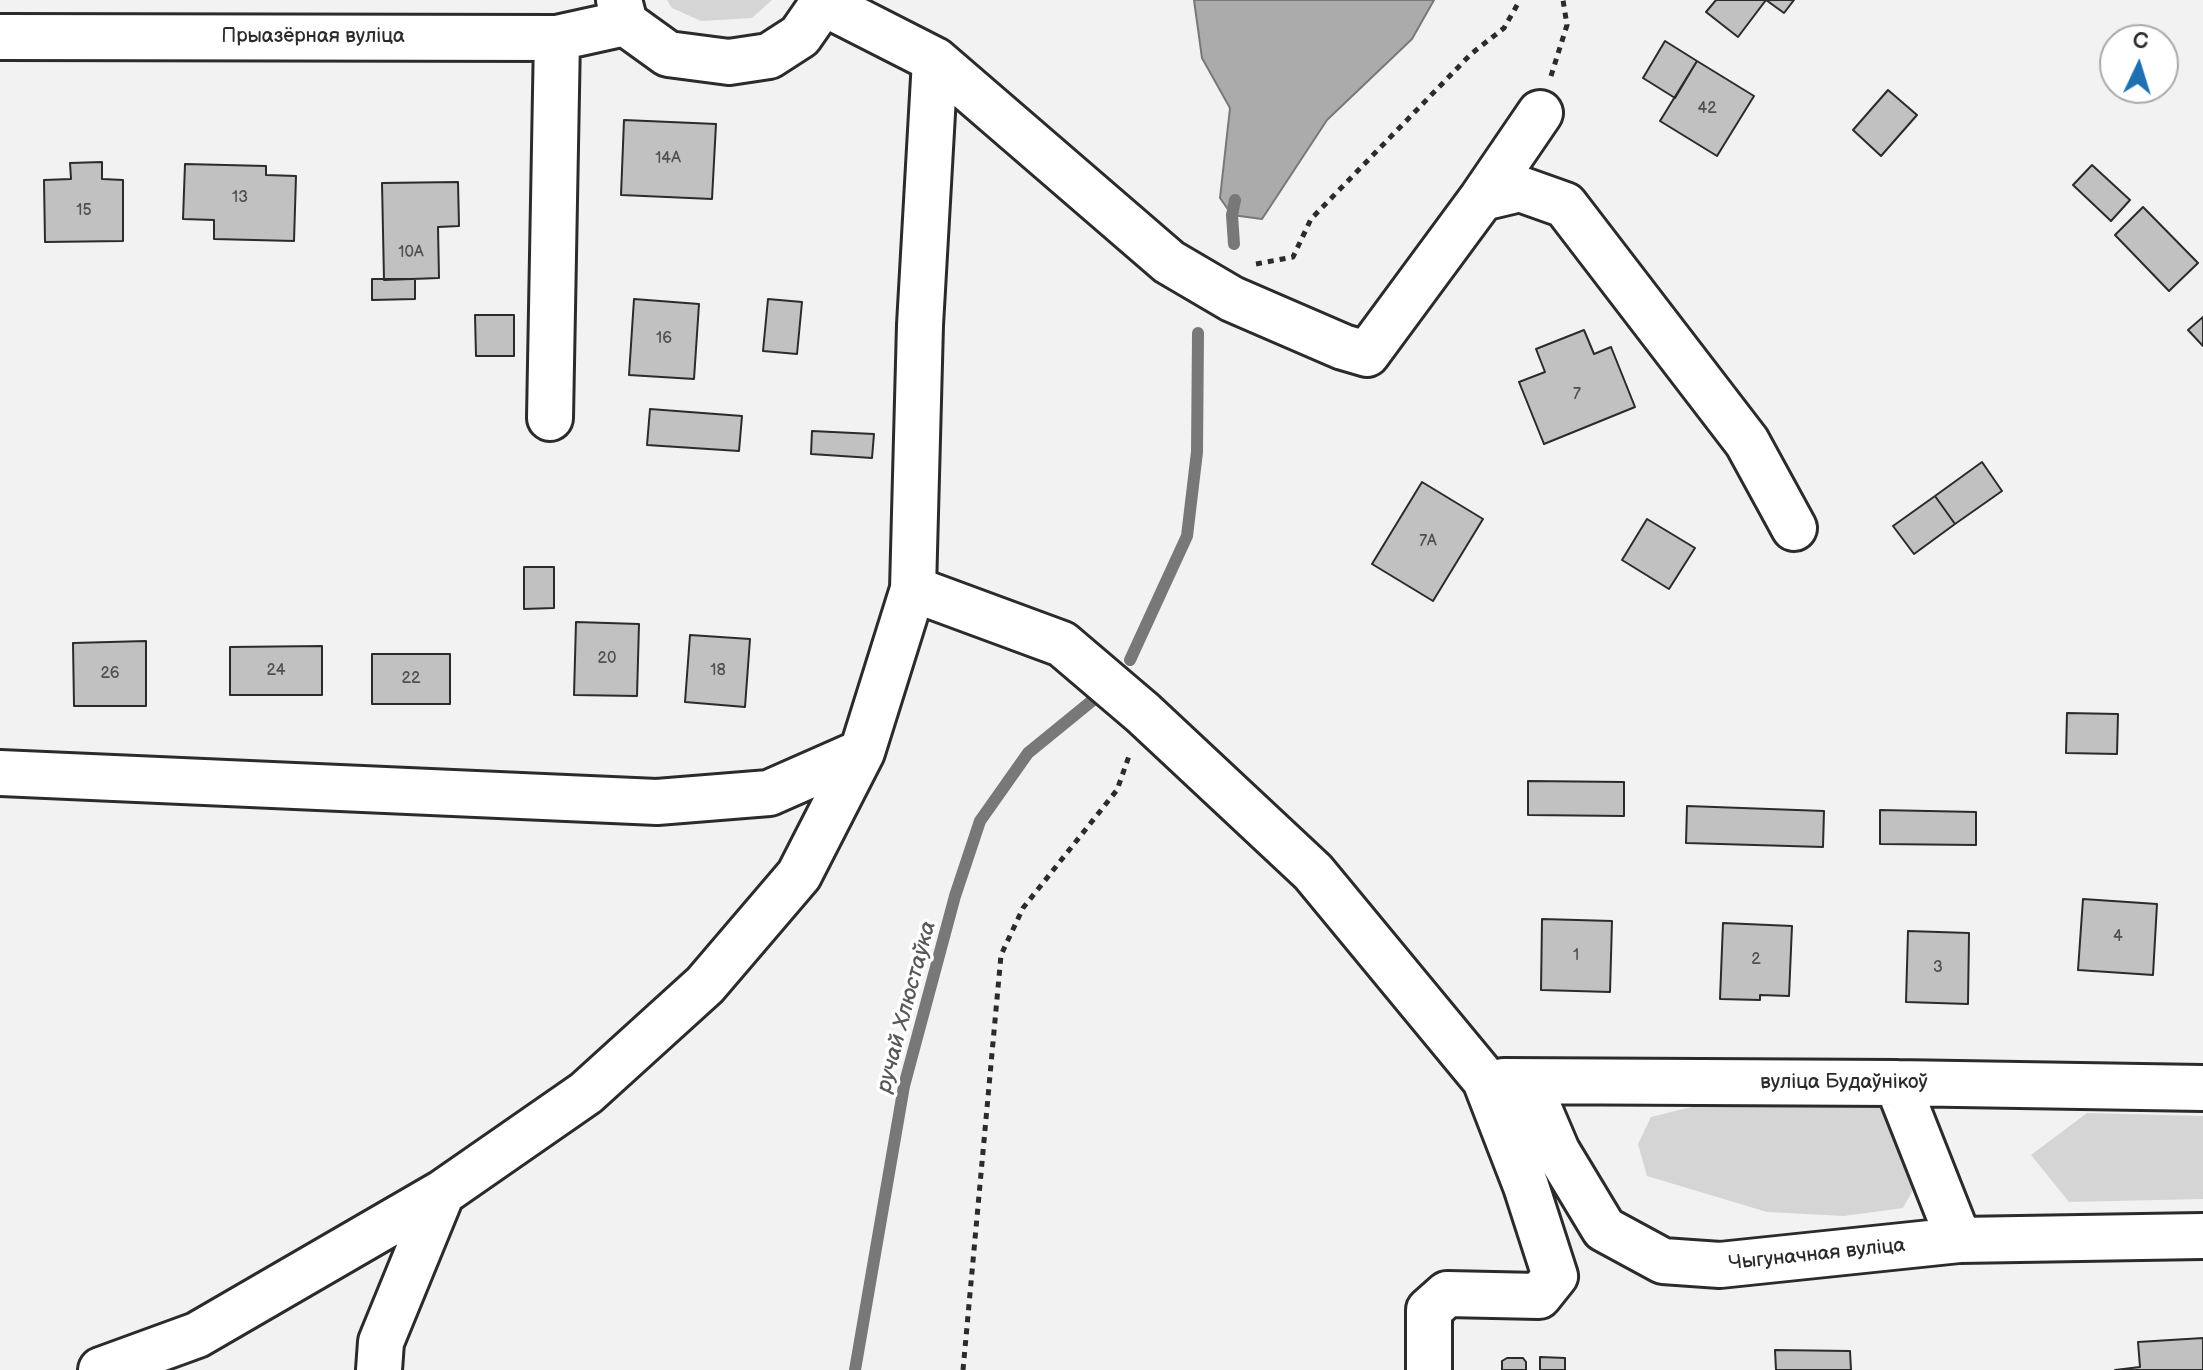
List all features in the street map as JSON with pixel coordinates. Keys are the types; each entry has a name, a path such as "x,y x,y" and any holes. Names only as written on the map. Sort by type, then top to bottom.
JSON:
{"street":[{"path":"824,2 935,60 1169,262 1232,299 1343,347 1367,354 1482,198 1540,113"},
{"name":"Прыазёрная вуліца","path":"0,37 557,38 622,11 668,54 729,62 769,56 800,36 824,2"},
{"path":"550,418 557,38"},
{"path":"101,1370 197,1335 442,1193 586,1093 705,985 799,875 862,752 913,589 920,325 935,60"},
{"path":"1482,198 1520,189 1565,205 1747,442 1794,528"},
{"path":"913,589 1062,644 1143,713 1313,872 1485,1080 1526,1186 1555,1276 1539,1296 1447,1294 1429,1310 1429,1370"},
{"path":"0,773 657,802 769,793 862,752"},
{"name":"вуліца Будаўнікоў","path":"1485,1080 1528,1083 1897,1083 2203,1088"},
{"name":"Чыгуначная вуліца","path":"1528,1083 1557,1151 1604,1229 1663,1261 1720,1265 1959,1240 2203,1236"},
{"path":"1897,1083 1959,1240"},
{"path":"379,1370 381,1342 442,1193"}],"path":[{"path":"1251,265 1293,257 1311,219 1471,54 1504,28 1520,0"},
{"path":"1540,113 1567,25 1563,0"},
{"path":"963,1370 1001,955 1023,908 1117,790 1143,713"}],"shaded area":[{"path":"667,0 772,0 752,18 701,21 672,8"},
{"path":"1194,0 1434,0 1412,39 1327,120 1262,219 1232,215 1220,198 1230,108 1202,58"},
{"path":"1878,1093 1918,1181 1903,1208 1844,1216 1767,1212 1647,1176 1638,1144 1651,1117 1728,1098"},
{"path":"2087,1113 2203,1116 2203,1199 2069,1202 2031,1155"}],"building":[{"path":"1716,0 1766,0 1738,37 1706,12"},
{"path":"1766,0 1794,0 1784,13"},
{"path":"1665,41 1697,61 1675,98 1643,78"},
{"path":"1697,61 1754,96 1717,156 1660,121"},
{"path":"1888,90 1917,115 1881,156 1853,130"},
{"path":"624,120 716,124 712,199 621,195"},
{"path":"102,162 102,179 123,180 123,241 45,242 44,180 71,179 70,163"},
{"path":"185,164 266,166 266,175 296,176 294,241 214,239 214,220 183,219"},
{"path":"2092,165 2130,200 2111,221 2073,185"},
{"path":"458,182 459,226 438,227 439,278 384,280 382,183"},
{"path":"2143,207 2198,263 2169,291 2115,235"},
{"path":"372,279 415,279 415,299 372,300"},
{"path":"634,299 699,304 694,379 629,375"},
{"path":"768,299 802,302 797,354 763,351"},
{"path":"475,315 514,315 514,356 476,356"},
{"path":"2203,317 2203,346 2188,330"},
{"path":"1584,330 1594,354 1611,347 1635,407 1544,444 1519,382 1545,372 1536,349"},
{"path":"650,409 742,416 739,451 647,445"},
{"path":"812,431 874,434 872,458 811,454"},
{"path":"1982,462 2002,491 1955,524 1935,496"},
{"path":"1422,482 1483,519 1433,601 1372,564"},
{"path":"1935,496 1955,524 1914,554 1893,526"},
{"path":"1647,519 1695,548 1669,589 1622,560"},
{"path":"524,567 554,567 554,608 524,609"},
{"path":"576,622 639,624 637,696 574,695"},
{"path":"690,635 750,639 745,707 685,702"},
{"path":"146,641 146,706 74,706 73,643"},
{"path":"322,646 322,695 230,695 230,647"},
{"path":"372,654 450,654 450,704 372,704"},
{"path":"2067,713 2118,714 2117,754 2066,753"},
{"path":"1528,781 1624,782 1624,816 1528,815"},
{"path":"1687,806 1824,811 1823,847 1686,843"},
{"path":"1880,810 1976,812 1976,845 1880,844"},
{"path":"2083,899 2157,904 2153,975 2078,970"},
{"path":"1542,919 1612,921 1610,992 1541,990"},
{"path":"1723,923 1792,926 1789,996 1760,995 1760,1000 1720,999"},
{"path":"1908,931 1969,933 1968,1004 1906,1002"},
{"path":"2203,1338 2203,1370 2115,1370 2140,1367 2138,1342"},
{"path":"1775,1350 1850,1351 1851,1370 1776,1370"},
{"path":"1540,1357 1565,1358 1565,1370 1540,1370"},
{"path":"1523,1358 1526,1370 1502,1370 1502,1361"}],"waterway":[{"name":"ручай Хлюстаўка","path":"1234,244 1232,215 1235,200"},
{"name":"ручай Хлюстаўка","path":"1130,660 1187,536 1197,452 1198,333"},
{"name":"ручай Хлюстаўка","path":"855,1370 904,1086 955,896 980,821 1028,753 1093,700"}]}
